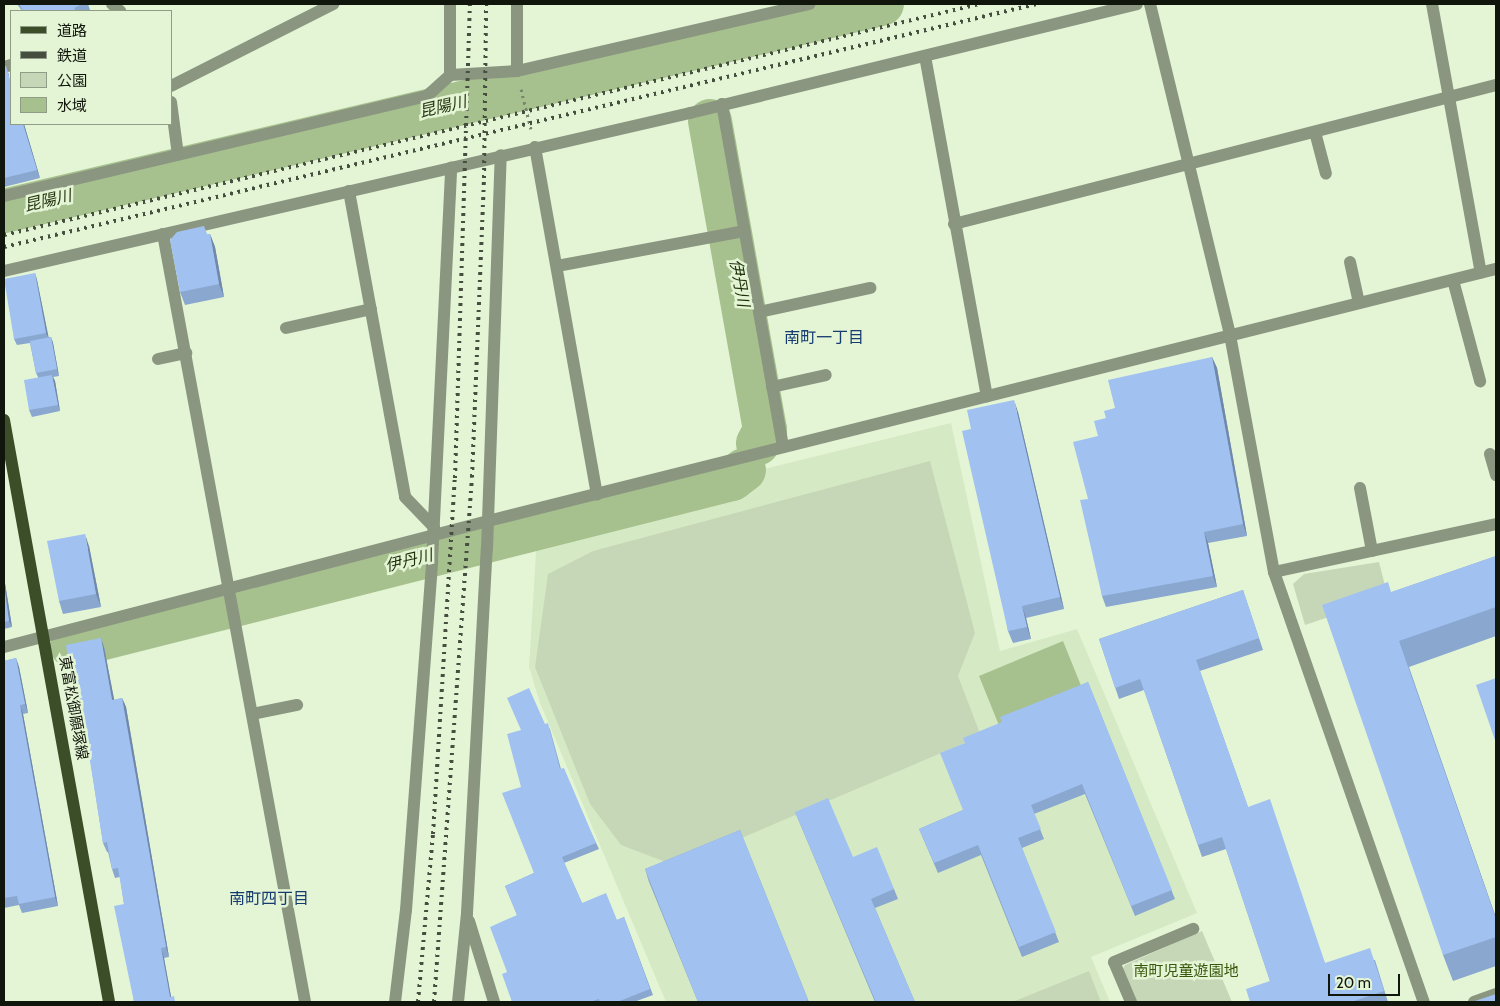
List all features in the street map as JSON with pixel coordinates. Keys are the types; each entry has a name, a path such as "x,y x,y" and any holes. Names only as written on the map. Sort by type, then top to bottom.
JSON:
{"main road":[{"name":"東富松御願塚線","path":"4,420 109,1002"}],"street":[{"path":"172,85 333,4"},
{"path":"450,4 450,75"},
{"path":"517,4 517,71"},
{"path":"4,196 427,96 450,75 517,71 809,4"},
{"path":"4,271 722,104 1137,4"},
{"path":"1150,4 1190,162 1230,335 1274,572 1424,1002"},
{"path":"1432,4 1451,95 1481,273"},
{"path":"925,56 986,396"},
{"path":"954,224 1496,85"},
{"path":"722,104 783,447"},
{"path":"172,110 178,155"},
{"path":"1315,132 1326,174"},
{"path":"535,147 597,495"},
{"path":"458,1002 467,914 487,549 501,155"},
{"path":"395,1002 406,910 432,561 451,167"},
{"path":"349,191 405,497 433,536"},
{"path":"557,266 744,231"},
{"path":"163,234 304,1002"},
{"path":"1350,262 1359,303"},
{"path":"4,647 228,592 433,536 488,527 597,495 783,447 1496,269"},
{"path":"1453,280 1480,380"},
{"path":"759,312 870,288"},
{"path":"286,328 371,309"},
{"path":"158,359 186,353"},
{"path":"772,387 826,375"},
{"path":"1490,454 1496,475"},
{"path":"1360,488 1372,551"},
{"path":"1274,572 1496,524"},
{"path":"252,714 297,705"},
{"path":"467,914 494,1002"},
{"path":"1131,1002 1114,962 1193,929"},
{"path":"1474,1002 1496,994"}],"path":[{"path":"517,71 535,147"}],"shaded area":[{"path":"951,423 1000,651 1077,629 1197,913 1091,957 1110,1002 666,1002 540,703 529,667 537,535 734,487 756,471"}],"green space":[{"path":"930,461 975,633 958,676 981,736 676,866 621,845 590,804 535,667 548,574 593,551"},
{"path":"1379,562 1388,597 1305,625 1293,584 1304,574"},
{"name":"南町児童遊園地","path":"1202,931 1232,1002 1137,1002 1122,970 1125,965"},
{"path":"1089,971 1101,1002 1012,1002"}],"water":[{"path":"1063,641 1084,693 1000,728 979,676"}],"building":[{"path":"19,4 82,4 74,8 75,10 22,10"},
{"path":"4,66 6,66 10,80 10,125 23,125 37,170 4,178"},
{"path":"204,226 207,234 210,234 219,284 180,292 170,240 177,232"},
{"path":"35,273 46,333 14,339 4,279"},
{"path":"51,337 57,369 36,373 30,341"},
{"path":"1212,357 1243,524 1204,532 1213,576 1102,596 1080,500 1088,499 1073,442 1098,436 1094,421 1106,418 1104,411 1115,408 1108,380"},
{"path":"52,375 58,405 29,410 24,380"},
{"path":"1014,400 1060,597 1022,606 1027,627 1008,631 962,431 971,429 967,410"},
{"path":"85,534 96,594 59,601 47,541"},
{"path":"1496,556 1496,607 1399,641 1496,919 1496,937 1443,955 1322,605 1388,582 1391,592"},
{"path":"4,585 9,621 4,622"},
{"path":"1243,590 1259,638 1196,660 1248,807 1270,799 1325,963 1370,948 1384,991 1351,1002 1250,1002 1246,989 1270,981 1222,837 1198,845 1140,679 1115,688 1099,639"},
{"path":"101,638 112,700 122,698 166,947 161,948 170,997 174,996 175,1002 134,1002 114,906 124,904 118,868 112,869 107,842 103,843 81,704 76,705 66,645"},
{"path":"16,658 25,704 20,705 55,897 19,904 17,896 4,898 4,661"},
{"path":"1496,678 1496,743 1476,685"},
{"path":"1088,682 1172,890 1131,906 1082,784 1031,805 1041,829 1018,838 1056,932 1019,947 978,845 934,863 919,829 963,810 940,753 965,743 963,738 1002,722 1000,717"},
{"path":"529,688 545,724 548,723 560,769 564,768 596,843 562,857 582,903 606,893 617,920 624,917 650,989 617,1002 600,1002 599,999 590,1002 512,1002 502,974 507,972 490,927 517,915 505,886 534,873 502,793 521,787 507,734 521,730 507,698"},
{"path":"828,798 853,857 877,847 894,889 871,899 915,1002 876,1002 795,812"},
{"path":"740,830 808,1000 804,1002 698,1002 645,869"},
{"path":"1496,994 1496,1002 1472,1002"}],"waterway":[{"name":"昆陽川","path":"4,211 882,4"},
{"name":"伊丹川","path":"710,121 765,430 758,443"},
{"name":"伊丹川","path":"72,646 732,479 744,470"}],"railway":[{"path":"418,1002 433,834 455,478 470,4"},
{"path":"434,1002 472,477 484,178 486,4"},
{"path":"4,235 980,4"},
{"path":"4,247 1037,4"}],"district":[{"name":"南町一丁目","path":"824,338"},
{"name":"南町四丁目","path":"269,899"}]}
